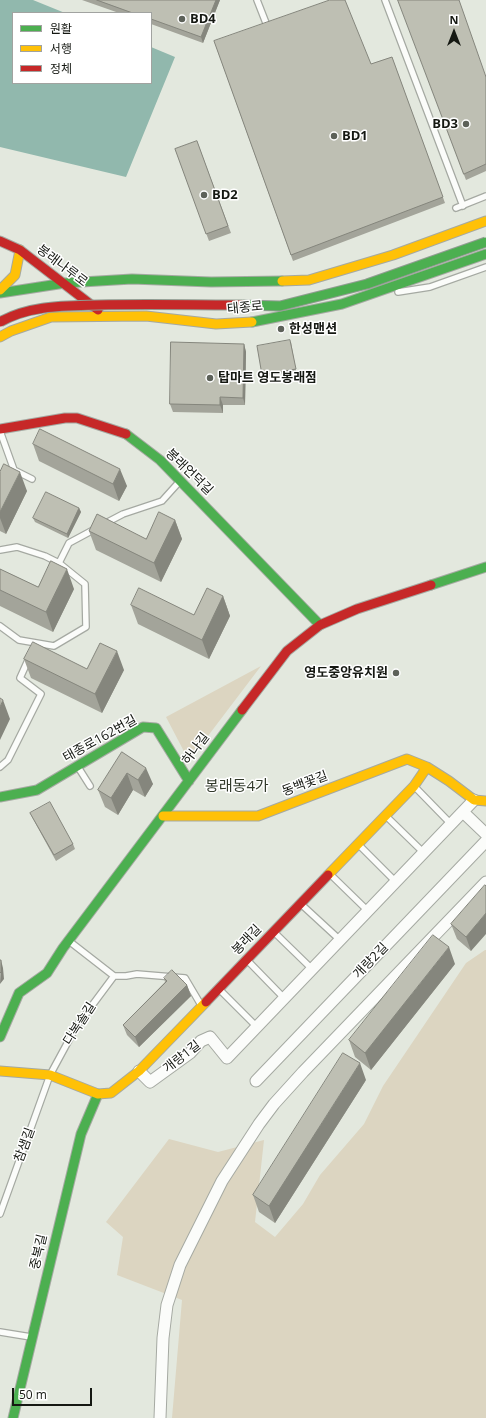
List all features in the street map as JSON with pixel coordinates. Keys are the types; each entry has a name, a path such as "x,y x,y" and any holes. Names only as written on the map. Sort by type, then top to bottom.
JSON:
{"main road":[{"name":"태종로","path":"0,292 65,283 132,280 211,282 309,280 392,255 486,220"},
{"path":"292,290 394,262 486,229"},
{"name":"봉래나루로","path":"0,241 20,250 65,283 106,316"},
{"path":"0,322 9,317 46,307 135,304 280,306 367,284 486,242"},
{"path":"0,292 15,275 20,250"},
{"name":"태종로","path":"0,337 11,331 51,317 146,316 216,324 249,323 342,304 486,254"},
{"path":"68,295 89,294"},
{"name":"봉래언덕길","path":"0,429 46,420 77,418 126,434 160,460 320,625"},
{"name":"하나길","path":"7,998 19,993 47,973 69,941 287,651 320,625 357,609 486,567"},
{"name":"태종로162번길","path":"0,797 37,790 143,727 156,728 189,781"},
{"name":"동백꽃길","path":"163,816 258,816 407,759 427,767"},
{"path":"427,767 474,800 486,801"},
{"name":"봉래길","path":"98,1094 111,1093 139,1071 414,786 427,767"},
{"path":"0,1037 19,993"},
{"path":"0,1071 50,1075 98,1094"},
{"name":"중복길","path":"13,1418 81,1134 98,1094"}],"street":[{"name":"개량1길","path":"139,1071 150,1082 190,1052 201,1041 210,1037 227,1058 474,800"},
{"path":"463,812 486,834"},
{"name":"개량2길","path":"256,1081 486,841"},
{"path":"160,1418 163,1338 167,1305 180,1264 222,1181 259,1124 274,1104 486,882"}],"lane":[{"path":"257,0 266,23"},
{"path":"385,0 462,206"},
{"path":"259,25 273,20"},
{"path":"456,208 486,196"},
{"path":"366,296 430,287 486,267"},
{"path":"0,429 14,470 32,479"},
{"path":"10,476 14,470"},
{"path":"60,563 69,543 122,514 162,501 181,481"},
{"path":"0,550 17,547 45,556 60,563 85,584 86,627 54,646 19,640 0,626"},
{"path":"0,767 8,760 41,694 20,678 36,643"},
{"path":"77,766 90,786"},
{"path":"414,786 451,824"},
{"path":"386,815 424,853"},
{"path":"358,844 396,882"},
{"path":"330,873 368,911"},
{"path":"300,904 340,940"},
{"path":"273,932 312,969"},
{"path":"69,941 114,976 137,974 185,978 201,1006"},
{"path":"246,960 284,998"},
{"name":"다복솔길","path":"50,1075 76,1027 114,976"},
{"path":"218,989 257,1027"},
{"name":"참샘길","path":"0,1214 50,1075"},
{"path":"0,1332 32,1337"}],"shaded area":[{"path":"261,666 189,761 166,717"},
{"path":"485,950 486,1418 172,1418 182,1300 117,1275 123,1237 106,1222 169,1139 218,1152 264,1140 255,1222 275,1237 303,1204 320,1175 364,1124 383,1086 466,963"}],"water":[{"path":"0,0 33,0 63,12 12,12 12,84 152,84 152,47 175,57 126,177 0,147"}],"building":[{"name":"BD4","path":"97,0 216,0 201,37 152,19 152,12 130,12"},
{"name":"BD1","path":"330,0 345,0 371,64 392,57 443,197 291,255 214,41"},
{"name":"BD3","path":"398,0 459,0 486,77 486,164 464,174"},
{"name":"BD2","path":"197,141 228,226 206,234 175,149"},
{"path":"290,340 296,369 262,375 257,346"},
{"name":"탑마트 영도봉래점","path":"171,342 244,344 243,398 220,397 220,405 170,404"},
{"path":"40,429 120,469 113,484 33,444"},
{"path":"4,464 20,472 0,512 0,472"},
{"path":"46,492 79,508 67,534 33,518"},
{"path":"159,512 175,520 154,563 89,531 97,514 146,539"},
{"path":"51,561 67,569 46,612 0,590 0,569 38,587"},
{"path":"139,588 194,615 207,588 223,596 202,640 131,605"},
{"path":"33,642 87,669 100,643 117,651 95,694 24,659"},
{"path":"0,698 3,700 0,707"},
{"path":"122,752 146,768 138,780 127,773 111,798 98,790"},
{"path":"50,802 73,844 54,855 30,813"},
{"path":"485,885 486,913 466,937 451,924"},
{"path":"433,935 449,947 365,1053 349,1040"},
{"path":"0,960 1,972 0,973"},
{"path":"172,970 187,985 135,1037 123,1025 167,981 164,978"},
{"path":"343,1053 360,1063 269,1206 253,1195"}],"traffic: fast":[{"path":"242,305 280,306 367,284 486,242"},
{"path":"252,322 342,304 486,254"},
{"path":"0,293 65,283 132,279 211,282 282,281"},
{"path":"126,434 160,460 320,625"},
{"path":"431,585 486,567"},
{"path":"0,1037 19,993 47,973 63,948 242,710"},
{"path":"0,797 37,790 143,727 156,728 189,781"},
{"path":"13,1418 81,1134 98,1094"}],"traffic: slow":[{"path":"282,281 309,280 393,255 486,221"},
{"path":"0,290 15,275 20,250"},
{"path":"0,337 11,331 51,317 146,316 216,324 252,322"},
{"path":"163,816 258,816 407,759 427,767"},
{"path":"328,875 414,786 427,767 474,800 486,801"},
{"path":"0,1071 50,1075 98,1094 111,1093 139,1071 206,1002"}],"traffic: jam":[{"path":"0,241 20,250 98,310"},
{"path":"0,322 23,312 60,306 242,305"},
{"path":"0,429 65,418 77,418 126,434"},
{"path":"242,710 287,651 320,625 357,609 431,585"},
{"path":"206,1002 328,875"}],"place":[{"name":"BD4","path":"182,19"},
{"name":"BD3","path":"466,124"},
{"name":"BD1","path":"334,136"},
{"name":"BD2","path":"204,195"},
{"name":"한성맨션","path":"281,329"},
{"name":"탑마트 영도봉래점","path":"210,378"},
{"name":"영도중앙유치원","path":"396,673"}],"district":[{"name":"봉래동4가","path":"237,787"}]}
